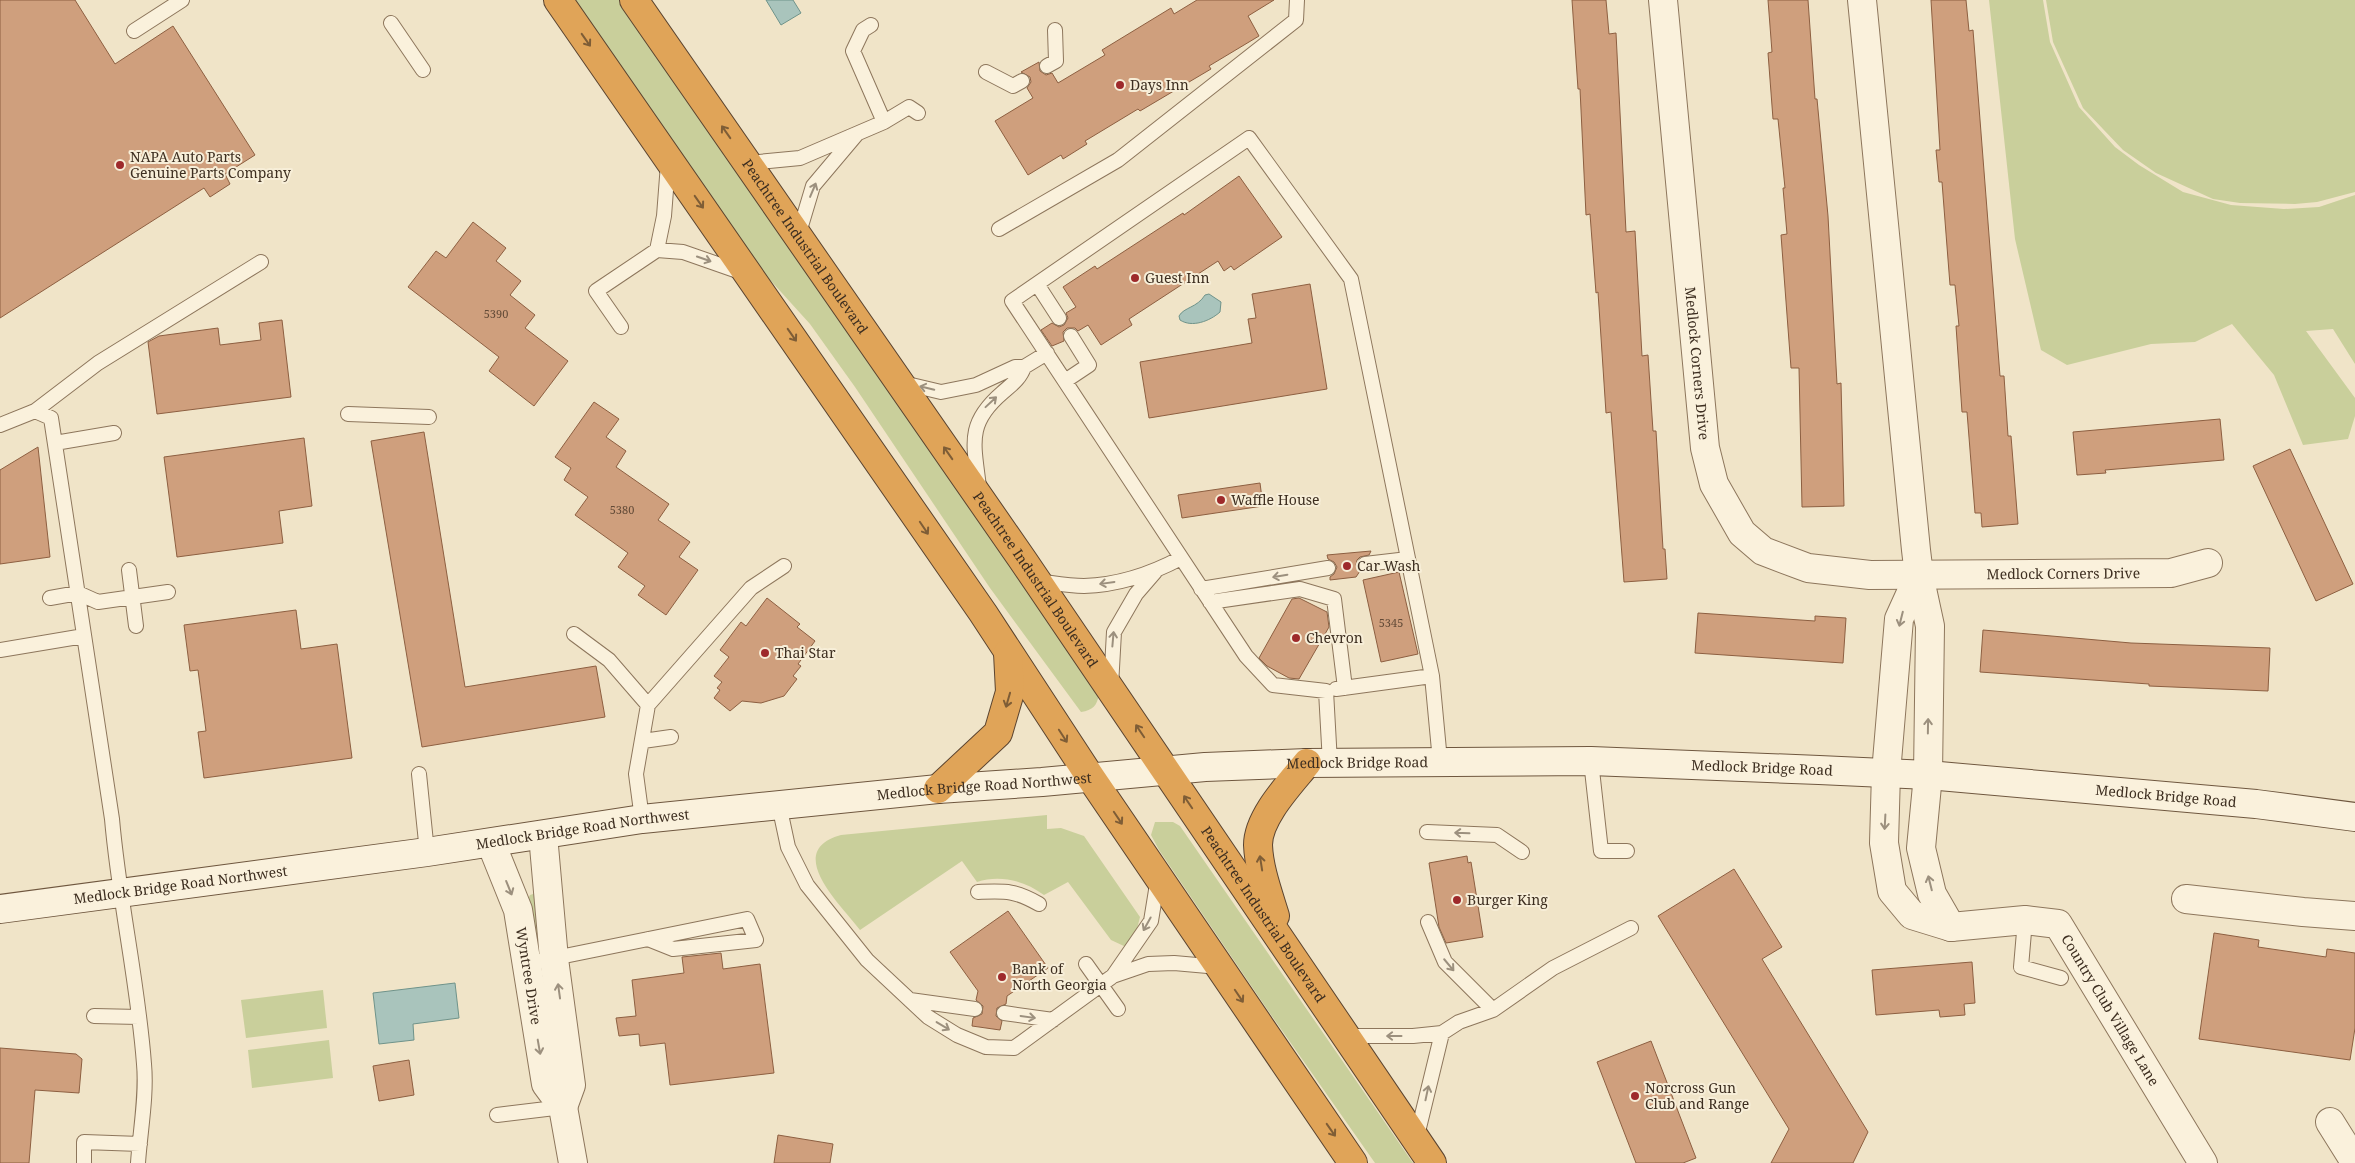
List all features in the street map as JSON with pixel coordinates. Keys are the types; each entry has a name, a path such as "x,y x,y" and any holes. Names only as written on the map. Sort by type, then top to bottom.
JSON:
{"highway":[{"path":"558,0 751,276 1008,651 1091,778 1354,1163"},
{"name":"Peachtree Industrial Boulevard","path":"634,0 1111,688 1432,1163"},
{"path":"938,789 998,733 1010,692 1008,651"},
{"path":"1284,944 1264,878 1258,843 1266,818 1319,763"}],"street":[{"name":"Medlock Corners Drive","path":"1663,0 1705,448 1714,484 1742,533 1763,551 1808,568 1870,575 2171,573 2208,563"},
{"path":"1862,0 1919,574 1930,626 1928,775 1921,848 1932,894 1951,927"},
{"path":"1886,773 1899,619 1919,574"},
{"name":"Medlock Bridge Road","path":"1167,771 1205,767 1319,763 1590,761 1928,775 2256,804 2355,817"},
{"name":"Medlock Bridge Road Northwest","path":"0,909 427,852 642,819 938,789 1167,771"},
{"name":"Country Club Village Lane","path":"1886,773 1884,842 1892,891 1912,915 1951,927 2024,920 2058,924 2204,1163"},
{"name":"Wyntree Drive","path":"543,835 554,959 571,1085 563,1107"},
{"name":"Wyntree Drive","path":"491,843 518,910 546,1084 563,1107 573,1163"},
{"path":"2186,899 2355,916"},
{"path":"2330,1122 2355,1162"}],"lane":[{"path":"134,31 182,0"},
{"path":"999,229 1118,160 1296,20 1297,0"},
{"path":"391,23 423,70"},
{"path":"871,25 863,30 853,51 884,122"},
{"path":"1047,66 1056,61 1056,30"},
{"path":"986,72 1013,86 1022,81"},
{"path":"748,163 800,158 884,122 909,107 918,113"},
{"path":"798,236 813,186 859,132"},
{"path":"1432,676 1326,691 1273,685 1246,656 1012,301 1249,138 1351,279 1432,676 1440,761"},
{"path":"657,250 664,216 669,158"},
{"path":"621,327 596,290 657,250 683,252 751,276"},
{"path":"0,425 35,411 98,364 261,262"},
{"path":"1037,284 1059,318"},
{"path":"1065,381 1089,365 1071,336"},
{"path":"899,382 941,392 976,385 1015,367 1024,367 1047,353"},
{"path":"980,498 973,435 985,407 1021,376 1024,367"},
{"path":"35,411 51,418 139,1017 144,1067 138,1163"},
{"path":"348,414 429,417"},
{"path":"55,443 114,433"},
{"path":"1037,581 1084,586 1125,580 1155,572 1182,558"},
{"path":"1365,564 1408,559"},
{"path":"642,819 636,774 648,705 751,588 784,566"},
{"path":"1202,588 1328,568"},
{"path":"129,570 136,626"},
{"path":"1111,688 1114,632 1136,594 1155,572"},
{"path":"1210,602 1300,589 1334,599 1345,688"},
{"path":"50,598 78,593 98,602 168,592"},
{"path":"574,634 609,660 648,705"},
{"path":"0,650 84,636"},
{"path":"1319,763 1326,691"},
{"path":"643,741 671,737"},
{"path":"1590,761 1601,851 1627,852"},
{"path":"419,774 427,852"},
{"path":"779,805 788,847 807,885 867,960 928,1017 957,1035 986,1046 1014,1048 1108,980 1148,964 1174,963 1220,967"},
{"path":"1427,832 1497,835 1522,852"},
{"path":"1108,980 1151,920 1158,877"},
{"path":"978,892 1001,891 1020,893 1039,904"},
{"path":"526,964 554,959 648,939 747,919 756,940 673,949 648,939"},
{"path":"2024,920 2021,967 2061,978"},
{"path":"1428,922 1445,962 1493,1010"},
{"path":"1346,1036 1413,1036 1442,1033 1459,1022 1493,1010 1553,968 1631,928"},
{"path":"1086,964 1108,980 1118,1009"},
{"path":"910,1000 975,1009"},
{"path":"1004,1013 1053,1020"},
{"path":"94,1016 139,1017"},
{"path":"1416,1140 1442,1033"},
{"path":"497,1115 563,1107"},
{"path":"84,1163 84,1142 140,1144"}],"green space":[{"path":"573,0 622,0 1099,694 1096,704 1091,709 1081,712 990,588 855,387 810,324 761,270 656,116"},
{"path":"1989,0 2043,0 2050,42 2079,107 2115,147 2139,165 2183,192 2231,205 2284,209 2319,207 2355,195 2355,364 2333,329 2306,331 2355,398 2355,416 2348,439 2303,445 2274,375 2232,324 2195,342 2151,344 2067,365 2041,350 2015,239"},
{"path":"2046,0 2355,0 2355,192 2317,202 2295,204 2240,203 2213,199 2156,173 2123,150 2083,108 2053,42"},
{"path":"1047,815 1047,829 1061,828 1084,836 1140,917 1137,929 1126,947 1111,940 1068,882 1044,895 1029,886 1012,880 994,879 977,882 962,861 860,930 830,893 821,879 816,865 817,853 824,843 841,835"},
{"path":"1155,822 1173,822 1180,826 1413,1163 1375,1163 1159,850 1151,835"},
{"path":"536,893 539,940 534,938 527,901 530,895"},
{"path":"323,990 327,1028 246,1038 241,1000"},
{"path":"329,1040 333,1078 252,1088 248,1050"}],"water":[{"path":"766,0 793,0 801,13 781,25"},
{"path":"1209,294 1221,302 1220,312 1201,322 1190,323 1180,320 1179,316 1181,313"},
{"path":"455,983 459,1018 413,1024 414,1040 379,1044 373,993"}],"building":[{"name":"NAPA Auto Parts Genuine Parts Company","path":"0,0 75,0 115,64 173,26 255,155 225,174 230,184 210,197 204,188 0,318"},
{"name":"Days Inn","path":"1197,0 1274,0 1248,16 1259,36 1209,66 1211,69 1085,141 1087,144 1063,159 1061,155 1028,175 995,121 1033,98 1027,88 1031,82 1030,77 1021,72 1039,62 1040,71 1046,75 1052,73 1058,83 1105,55 1102,50 1171,8 1174,14"},
{"path":"1572,0 1606,0 1609,34 1616,33 1626,232 1635,231 1642,356 1648,355 1653,431 1656,431 1663,549 1665,549 1667,579 1624,582 1611,412 1606,413 1598,292 1596,293 1590,214 1586,215 1580,89 1578,89"},
{"path":"1768,0 1808,0 1815,99 1817,99 1828,216 1837,384 1841,383 1844,506 1802,507 1799,368 1791,368 1781,235 1787,234 1783,188 1785,188 1778,119 1773,119 1768,53 1772,52"},
{"path":"1931,0 1966,0 1969,31 1973,30 2000,376 2004,376 2008,436 2011,436 2018,524 1982,527 1981,513 1975,513 1967,412 1962,412 1956,326 1959,326 1955,285 1950,285 1942,182 1939,182 1936,150 1940,150"},
{"name":"Guest Inn","path":"1239,176 1282,237 1234,270 1231,266 1224,271 1218,261 1129,319 1132,325 1101,345 1088,325 1078,331 1075,328 1067,328 1063,332 1064,341 1052,346 1041,330 1052,323 1059,327 1064,325 1068,318 1066,313 1076,307 1063,287 1095,266 1097,269 1183,213 1184,215"},
{"path":"473,222 506,248 496,261 521,281 510,295 535,315 525,328 568,361 534,406 489,371 499,357 408,287 436,251 446,258"},
{"path":"1310,284 1327,389 1149,418 1140,362 1252,343 1248,319 1256,318 1252,294"},
{"path":"282,320 291,397 157,414 148,342 159,336 218,328 220,345 261,340 259,323"},
{"path":"594,402 619,419 606,437 626,451 616,467 669,504 658,520 690,542 679,557 698,570 666,615 638,595 645,586 618,567 628,553 575,515 588,497 564,480 571,468 555,457"},
{"path":"2220,419 2224,460 2105,470 2106,473 2077,475 2073,432"},
{"path":"424,432 465,687 596,666 605,717 422,747 371,441"},
{"path":"304,438 312,506 279,511 283,543 177,557 164,457"},
{"path":"38,447 50,557 0,564 0,470"},
{"path":"2290,449 2353,584 2316,601 2253,466"},
{"name":"Waffle House","path":"1260,483 1263,506 1182,518 1178,495"},
{"name":"Car Wash","path":"1371,551 1369,555 1360,557 1357,560 1356,565 1360,571 1356,577 1330,580 1337,567 1334,562 1328,559 1327,555"},
{"path":"1399,572 1418,654 1381,662 1363,580"},
{"name":"Thai Star","path":"767,598 800,624 797,627 815,641 798,664 801,666 793,676 797,679 784,696 761,703 742,701 730,711 714,698 720,690 717,688 722,682 714,676 729,657 720,650 741,622 746,626"},
{"name":"Chevron","path":"1299,598 1327,612 1329,627 1299,679 1289,678 1267,666 1259,658 1292,599"},
{"path":"296,610 301,649 337,644 352,758 204,778 198,732 206,731 198,670 190,671 184,625"},
{"path":"1698,613 1815,621 1815,616 1846,618 1843,663 1695,653"},
{"path":"1983,630 2131,643 2270,648 2268,691 2149,686 2149,684 1980,672"},
{"path":"1467,856 1468,863 1471,862 1483,937 1446,943 1439,927 1429,863"},
{"path":"1734,869 1782,947 1762,959 1868,1132 1853,1163 1771,1163 1789,1129 1658,916"},
{"name":"Bank of North Georgia","path":"1008,911 1048,968 1007,996 1006,1004 997,1008 996,1016 1002,1021 1000,1030 972,1026 973,1018 982,1014 983,1006 976,1000 978,991 950,952"},
{"path":"2214,933 2259,940 2258,947 2326,957 2327,949 2355,953 2355,1028 2350,1060 2199,1039"},
{"path":"721,953 723,969 760,964 774,1073 670,1085 665,1043 640,1046 639,1034 619,1036 616,1018 636,1016 632,980 684,973 682,957"},
{"path":"1972,962 1975,1003 1964,1004 1965,1015 1940,1017 1939,1010 1876,1015 1872,970"},
{"path":"1651,1041 1696,1158 1683,1163 1636,1163 1597,1062"},
{"path":"0,1048 76,1054 82,1059 79,1093 35,1090 29,1163 0,1163"},
{"path":"409,1060 414,1095 379,1101 373,1066"},
{"path":"778,1135 833,1144 830,1163 774,1163"}],"place":[{"name":"Days Inn","path":"1120,85"},
{"name":"NAPA Auto Parts Genuine Parts Company","path":"120,165"},
{"name":"Guest Inn","path":"1135,278"},
{"name":"Waffle House","path":"1221,500"},
{"name":"Car Wash","path":"1347,566"},
{"name":"Chevron","path":"1296,638"},
{"name":"Thai Star","path":"765,653"},
{"name":"Burger King","path":"1457,900"},
{"name":"Bank of North Georgia","path":"1002,977"},
{"name":"Norcross Gun Club and Range","path":"1635,1096"}]}
